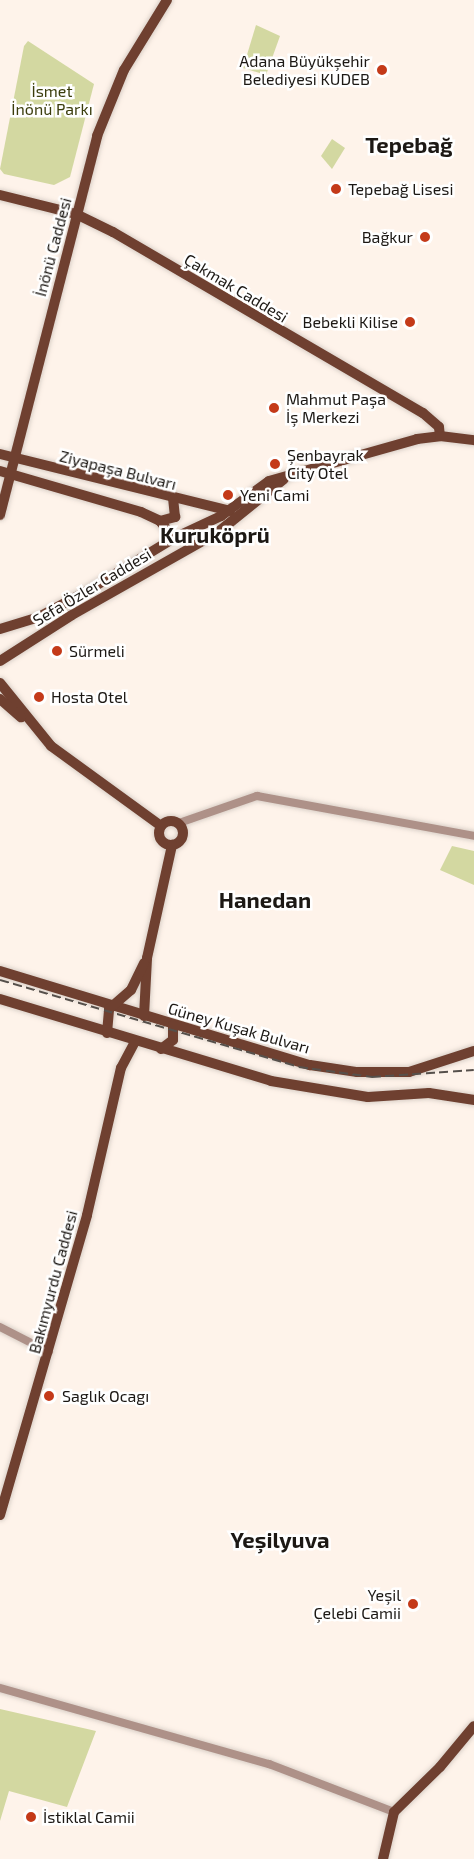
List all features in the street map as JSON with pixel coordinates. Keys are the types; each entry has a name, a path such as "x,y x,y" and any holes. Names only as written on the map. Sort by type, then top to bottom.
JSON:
{"main road":[{"name":"İnönü Caddesi","path":"0,515 12,475 76,214 110,102 124,70 167,0"},
{"name":"Çakmak Caddesi","path":"0,195 76,214 113,231 423,413 438,427 440,436"},
{"name":"Sefa Özler Caddesi","path":"0,629 39,617 174,538 230,511 258,487 417,439 440,436 472,439"},
{"name":"Ziyapaşa Bulvarı","path":"0,454 173,499 230,511"},
{"name":"Ziyapaşa Bulvarı","path":"0,471 86,495 160,521"},
{"name":"Sefa Özler Caddesi","path":"0,662 72,615 217,533 287,477"},
{"path":"173,499 175,517 160,521 174,538"},
{"path":"0,683 34,726"},
{"path":"0,699 34,726 81,770 161,826"},
{"path":"144,1016 147,958 172,846 183,834 178,823 167,821 161,826"},
{"path":"161,826 161,840 172,846"},
{"path":"107,1033 112,1006 131,990 147,958"},
{"name":"Güney Kuşak Bulvarı","path":"0,971 310,1065 357,1072 409,1072 474,1051"},
{"path":"0,999 129,1040 293,1085 368,1096 429,1093 474,1100"},
{"path":"161,1049 173,1040 173,1025"},
{"name":"Bakımyurdu Caddesi","path":"0,1515 49,1352 99,1171 129,1040"},
{"path":"382,1859 394,1812 440,1767 474,1725"}],"street":[{"path":"178,823 257,796 474,836"},
{"path":"0,1327 49,1352"},
{"path":"0,1688 269,1764 394,1812"}],"green space":[{"path":"256,25 280,36 266,75 243,68"},
{"name":"İsmet İnönü Parkı","path":"28,41 94,84 70,177 54,185 4,174 0,169 24,46"},
{"path":"332,139 345,148 332,169 321,156"},
{"path":"452,846 474,851 474,885 440,870"},
{"path":"0,1709 96,1731 67,1807 9,1791 0,1821"}],"railway":[{"path":"0,980 299,1067 372,1077 474,1070"}],"place":[{"name":"Adana Büyükşehir Belediyesi KUDEB","path":"382,70"},
{"name":"Tepebağ Lisesi","path":"336,189"},
{"name":"Bağkur","path":"425,237"},
{"name":"Bebekli Kilise","path":"410,322"},
{"name":"Mahmut Paşa İş Merkezi","path":"274,408"},
{"name":"Şenbayrak City Otel","path":"275,464"},
{"name":"Yeni Cami","path":"228,495"},
{"name":"Sürmeli","path":"57,651"},
{"name":"Hosta Otel","path":"39,697"},
{"name":"Saglık Ocagı","path":"49,1396"},
{"name":"Yeşil Çelebi Camii","path":"413,1604"},
{"name":"İstiklal Camii","path":"31,1817"}],"district":[{"name":"Tepebağ","path":"409,145"},
{"name":"Kuruköprü","path":"215,535"},
{"name":"Hanedan","path":"265,900"},
{"name":"Yeşilyuva","path":"280,1540"}]}
